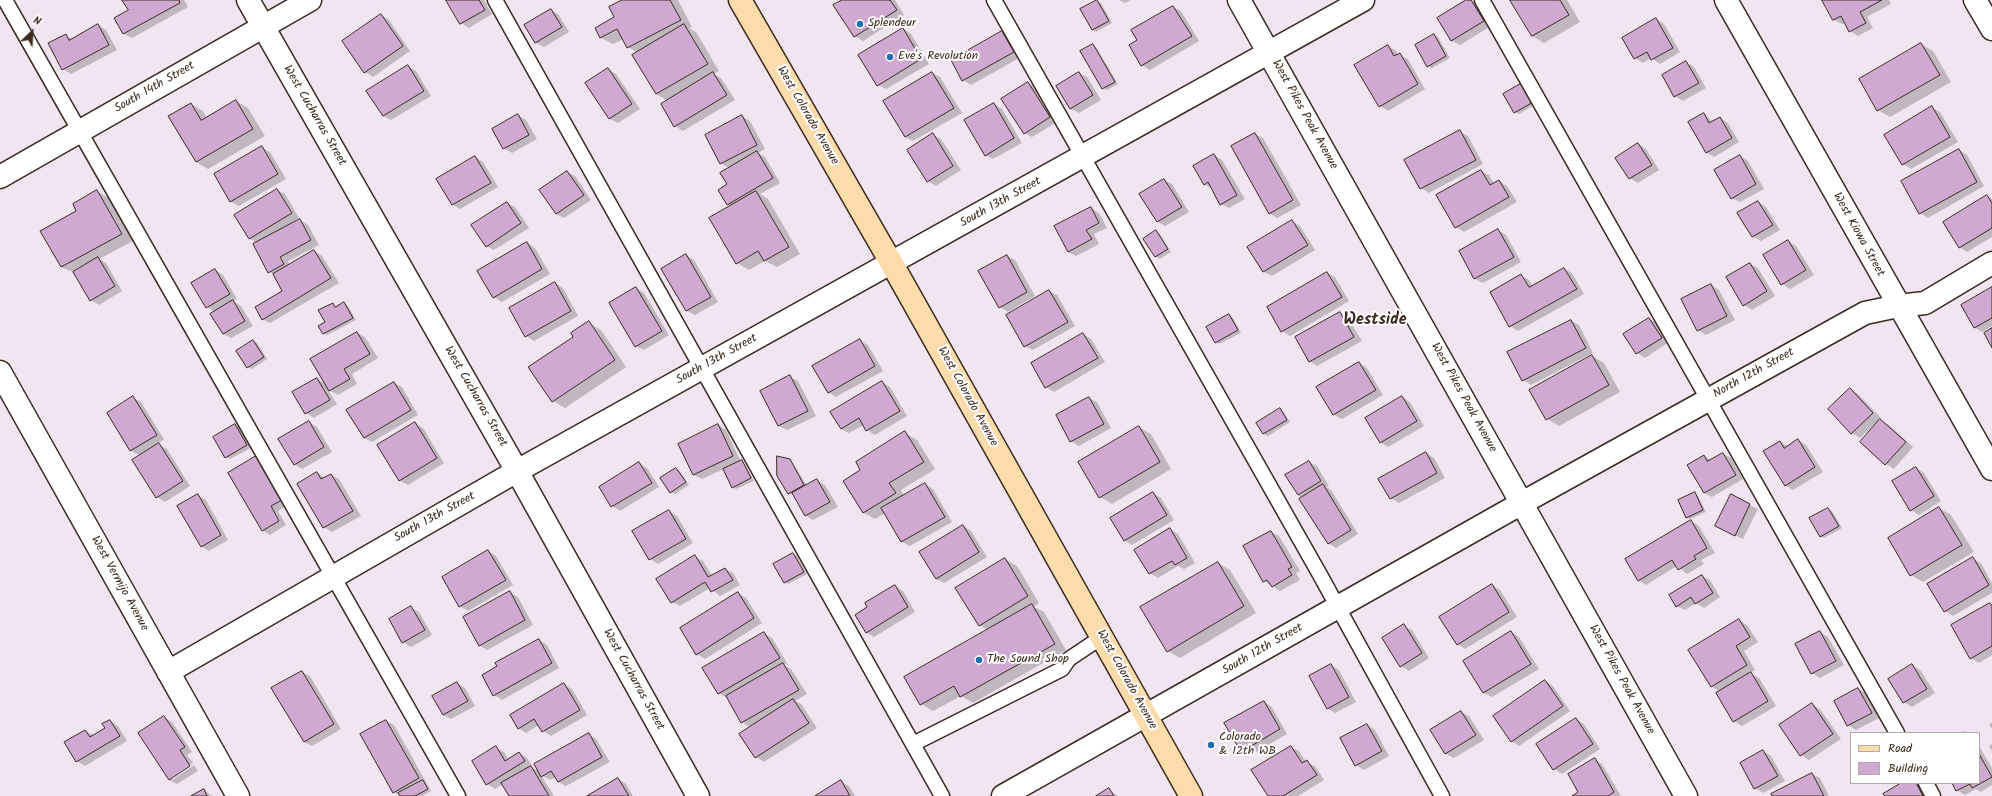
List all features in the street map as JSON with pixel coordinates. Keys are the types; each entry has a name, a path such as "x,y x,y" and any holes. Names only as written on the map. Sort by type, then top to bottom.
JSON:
{"main road":[{"name":"West Colorado Avenue","path":"740,0 892,264 1191,796"}],"street":[{"name":"West Cucharras Street","path":"248,0 518,471 698,796"},
{"name":"South 14th Street","path":"0,177 310,0"},
{"name":"West Pikes Peak Avenue","path":"1239,0 1686,796"},
{"name":"South 13th Street","path":"168,672 518,471 892,264 1362,0"},
{"name":"West Kiowa Street","path":"1726,0 1898,306 1992,469"},
{"path":"1975,0 1992,29"},
{"name":"North 12th Street","path":"1522,503 1870,310 1925,303 1992,263"},
{"name":"West Vermijo Avenue","path":"0,372 238,796"},
{"name":"South 12th Street","path":"1002,796 1522,503"}],"lane":[{"path":"6,0 458,796"},
{"path":"495,0 942,796"},
{"path":"994,0 1338,608 1442,796"},
{"path":"1482,0 1710,399 1897,732"},
{"path":"913,744 1062,669 1069,659 1102,637"},
{"path":"1927,784 1933,796"}],"building":[{"path":"122,0 179,0 180,3 123,34 114,18 128,10"},
{"path":"446,0 479,0 485,10 460,24"},
{"path":"622,0 670,0 681,20 627,48 617,29 600,38 595,28 614,17 609,7"},
{"name":"Splendeur","path":"842,0 890,0 897,10 854,37 833,5"},
{"path":"1097,0 1109,21 1092,30 1080,9"},
{"path":"1466,0 1471,0 1484,21 1451,41 1437,18"},
{"path":"1510,0 1560,0 1569,15 1532,36"},
{"path":"1822,0 1882,0 1860,12 1866,23 1849,32 1841,16 1833,20"},
{"path":"1173,6 1192,36 1141,66 1129,45 1137,40 1131,30"},
{"path":"551,9 562,27 535,43 524,25"},
{"path":"381,14 403,46 364,73 342,41"},
{"path":"1656,18 1673,48 1651,60 1647,52 1634,59 1622,38"},
{"path":"98,24 109,45 62,70 48,43 66,34 69,40"},
{"path":"684,24 708,64 656,94 632,55"},
{"name":"Eve's Revolution","path":"903,28 921,59 877,86 858,55"},
{"path":"1002,31 1014,52 962,81 951,60"},
{"path":"1434,34 1446,56 1427,67 1415,45"},
{"path":"1921,43 1940,75 1877,111 1859,79"},
{"path":"1093,44 1115,82 1102,89 1080,51"},
{"path":"1388,45 1394,56 1400,53 1418,84 1379,107 1354,65"},
{"path":"1686,61 1699,83 1674,97 1662,75"},
{"path":"408,65 424,91 383,116 366,91"},
{"path":"608,68 632,104 609,119 585,83"},
{"path":"713,72 727,95 674,127 661,104"},
{"path":"932,72 954,108 905,137 883,101"},
{"path":"1079,72 1093,95 1070,109 1056,86"},
{"path":"1028,82 1050,117 1024,134 1001,99"},
{"path":"1524,82 1535,101 1514,113 1503,94"},
{"path":"236,100 253,129 196,162 168,116 191,103 201,120"},
{"path":"994,103 1014,138 985,156 964,120"},
{"path":"1932,106 1950,137 1902,165 1884,135"},
{"path":"1704,113 1709,123 1720,117 1732,138 1706,153 1688,122"},
{"path":"518,114 529,135 503,149 492,129"},
{"path":"742,115 757,145 720,164 705,135"},
{"path":"1460,130 1476,160 1420,189 1404,160"},
{"path":"933,133 953,166 927,182 907,150"},
{"path":"1255,133 1293,200 1269,214 1231,146"},
{"path":"1638,143 1652,165 1629,179 1615,158"},
{"path":"262,146 278,174 230,202 214,174"},
{"path":"1959,149 1977,182 1919,214 1901,181"},
{"path":"757,151 773,178 727,205 718,190 727,184 720,173"},
{"path":"1214,154 1237,195 1220,205 1208,182 1204,185 1193,166"},
{"path":"1740,155 1756,184 1731,199 1714,170"},
{"path":"475,156 491,183 452,205 436,179"},
{"path":"1481,170 1490,185 1499,180 1509,197 1455,228 1436,195"},
{"path":"567,171 584,195 556,214 539,190"},
{"path":"1164,179 1182,207 1157,222 1139,194"},
{"path":"277,189 292,213 249,239 234,215"},
{"path":"97,190 122,234 61,267 40,231 76,211 73,204"},
{"path":"756,191 789,247 764,261 758,251 736,264 709,218"},
{"path":"1987,195 1992,203 1992,228 1959,248 1943,222"},
{"path":"1758,201 1773,225 1752,237 1737,213"},
{"path":"507,202 521,223 486,247 471,225"},
{"path":"1091,207 1099,223 1086,230 1092,239 1068,252 1054,226"},
{"path":"300,219 311,240 280,257 284,264 268,273 253,244"},
{"path":"1292,220 1308,245 1263,272 1247,247"},
{"path":"1498,229 1514,257 1474,279 1459,251"},
{"path":"1156,230 1168,249 1155,257 1143,239"},
{"path":"1788,240 1806,270 1781,285 1763,255"},
{"path":"527,242 542,269 493,298 477,271"},
{"path":"314,250 331,278 262,320 255,307 282,291 273,274"},
{"path":"686,254 711,297 686,311 661,269"},
{"path":"1007,255 1027,292 999,308 978,271"},
{"path":"98,257 115,286 90,301 73,272"},
{"path":"1750,263 1767,291 1743,306 1726,277"},
{"path":"1564,268 1577,289 1509,327 1490,292 1521,274 1529,287"},
{"path":"215,269 230,294 206,308 191,283"},
{"path":"1327,272 1342,297 1281,332 1267,307"},
{"path":"555,282 571,311 525,337 509,308"},
{"path":"1711,284 1727,316 1697,331 1681,299"},
{"path":"636,287 662,331 635,347 609,303"},
{"path":"1992,287 1992,318 1974,328 1961,305"},
{"path":"1049,290 1068,322 1024,347 1006,315"},
{"path":"233,300 245,321 223,334 210,314"},
{"path":"344,302 353,318 323,334 318,326 325,322 318,310 333,303 335,307"},
{"path":"1340,312 1354,337 1309,362 1295,337"},
{"path":"1229,314 1238,330 1215,343 1206,327"},
{"path":"1649,318 1662,338 1636,354 1623,334"},
{"path":"1571,320 1586,348 1522,381 1507,352"},
{"path":"589,321 615,360 552,402 528,367 573,337 571,333"},
{"path":"1992,328 1992,348 1984,333"},
{"path":"357,332 370,354 344,369 350,379 329,391 310,359"},
{"path":"1083,333 1098,358 1045,388 1031,363"},
{"path":"860,339 875,366 828,393 812,366"},
{"path":"253,340 264,357 247,368 236,351"},
{"path":"1592,355 1609,385 1546,420 1529,390"},
{"path":"1359,362 1376,390 1333,415 1316,387"},
{"path":"790,375 808,411 778,426 760,391"},
{"path":"317,378 330,400 305,414 292,392"},
{"path":"882,381 900,411 866,431 859,418 841,429 830,412"},
{"path":"394,382 411,410 364,438 346,410"},
{"path":"1850,388 1873,413 1851,434 1828,409"},
{"path":"133,396 157,435 130,451 107,413"},
{"path":"1402,396 1417,421 1380,443 1365,418"},
{"path":"1089,397 1104,424 1070,442 1056,415"},
{"path":"1280,408 1287,420 1263,434 1256,423"},
{"path":"1880,419 1906,442 1885,465 1860,442"},
{"path":"309,421 324,447 294,465 278,439"},
{"path":"415,422 437,458 399,481 377,445"},
{"path":"235,424 247,445 225,458 213,437"},
{"path":"718,424 733,456 693,475 678,444"},
{"path":"1139,426 1160,462 1099,498 1078,462"},
{"path":"905,431 924,462 889,483 896,493 863,513 843,481 860,470 856,462"},
{"path":"1798,439 1815,467 1785,486 1763,451 1780,441 1784,448"},
{"path":"159,443 183,481 156,498 132,460"},
{"path":"1426,452 1437,473 1390,499 1378,479"},
{"path":"1723,453 1736,475 1704,493 1687,465 1704,455 1707,461"},
{"path":"256,456 282,500 271,506 279,521 262,531 228,473"},
{"path":"777,456 790,459 804,485 788,494 777,476"},
{"path":"742,460 751,478 732,488 723,469"},
{"path":"1309,461 1321,481 1298,495 1285,475"},
{"path":"639,462 652,483 611,507 599,487"},
{"path":"1916,467 1934,496 1910,511 1892,481"},
{"path":"676,468 686,482 670,493 660,478"},
{"path":"317,472 321,479 331,474 353,511 323,528 297,484"},
{"path":"817,479 830,502 805,516 792,493"},
{"path":"925,483 945,517 901,542 881,508"},
{"path":"1323,484 1351,530 1328,544 1299,499"},
{"path":"1153,492 1167,515 1124,541 1110,518"},
{"path":"1695,492 1703,510 1686,518 1678,500"},
{"path":"198,494 221,535 201,547 177,506"},
{"path":"1731,494 1750,504 1735,536 1715,526"},
{"path":"1939,507 1962,545 1910,576 1888,538"},
{"path":"1828,508 1839,526 1820,537 1809,518"},
{"path":"669,510 686,539 649,560 632,531"},
{"path":"1691,520 1707,548 1694,556 1696,559 1678,570 1672,560 1638,581 1625,559"},
{"path":"963,525 979,552 936,579 919,552"},
{"path":"1170,528 1187,558 1175,565 1172,561 1149,574 1134,550"},
{"path":"1271,531 1292,567 1288,569 1292,575 1272,587 1267,580 1263,582 1243,546"},
{"path":"488,550 506,580 459,607 442,577"},
{"path":"793,553 804,572 784,583 773,564"},
{"path":"695,555 708,577 725,568 733,580 711,592 705,582 671,603 656,579"},
{"path":"1973,557 1989,585 1944,612 1927,584"},
{"path":"1005,558 1028,596 979,626 955,588"},
{"path":"1218,562 1244,606 1167,652 1140,607"},
{"path":"1702,575 1713,593 1695,604 1691,597 1676,607 1669,595"},
{"path":"1492,584 1509,612 1457,645 1439,617"},
{"path":"895,585 908,607 866,633 855,615 867,607 865,603"},
{"path":"510,591 525,620 479,646 463,617"},
{"path":"738,592 754,618 696,655 680,628"},
{"path":"1990,603 1992,606 1992,646 1970,659 1951,625"},
{"name":"The Sound Shop","path":"1032,604 1055,644 960,697 954,686 920,705 904,677"},
{"path":"411,606 425,630 402,643 389,619"},
{"path":"1739,619 1750,637 1736,646 1747,665 1711,687 1688,650"},
{"path":"1404,624 1422,653 1400,667 1382,638"},
{"path":"1511,631 1531,664 1483,693 1463,661"},
{"path":"1820,631 1836,661 1811,674 1795,644"},
{"path":"764,632 780,658 718,694 702,668"},
{"path":"539,639 552,663 493,696 482,675 497,666 495,663"},
{"path":"783,663 799,690 741,723 726,696"},
{"path":"1331,664 1349,697 1327,709 1309,676"},
{"path":"1912,664 1927,689 1903,703 1888,679"},
{"path":"302,671 334,724 304,742 271,688"},
{"path":"1751,672 1768,701 1733,722 1716,693"},
{"path":"1545,680 1563,706 1511,742 1493,716"},
{"path":"457,682 468,701 443,715 432,696"},
{"path":"564,683 580,710 542,732 534,719 518,729 510,715"},
{"path":"1858,688 1872,713 1847,726 1834,701"},
{"path":"793,699 809,723 755,758 739,734"},
{"path":"1264,701 1280,729 1241,752 1224,723"},
{"path":"1812,703 1833,734 1800,756 1779,725"},
{"path":"1461,711 1476,735 1445,754 1430,730"},
{"path":"164,716 185,747 180,750 190,766 169,780 138,733"},
{"path":"1576,718 1593,744 1553,770 1536,744"},
{"path":"110,720 120,736 76,762 64,742 85,730 90,737 105,728 102,724"},
{"path":"386,720 419,778 393,793 360,734"},
{"path":"1367,724 1382,751 1355,766 1340,738"},
{"path":"589,733 602,757 558,782 551,771 541,777 534,764"},
{"path":"496,746 505,761 519,752 525,761 486,785 472,761"},
{"path":"1291,746 1302,763 1307,760 1317,775 1283,796 1268,796 1251,770"},
{"path":"1763,750 1778,776 1754,789 1740,763"},
{"path":"1980,756 1992,777 1980,784"},
{"path":"1595,758 1614,792 1608,796 1572,796 1578,792 1568,774"},
{"path":"531,766 549,796 509,796 501,783"},
{"path":"1812,773 1824,796 1772,796 1771,794"},
{"path":"618,778 629,796 587,796"},
{"path":"423,780 428,789 415,796 400,796 398,793"},
{"path":"841,780 850,796 815,796"},
{"path":"1899,784 1917,784 1923,796 1885,796 1883,794"},
{"path":"1952,784 1970,784 1956,791"},
{"path":"1970,784 1979,784 1972,788"},
{"path":"1109,788 1114,796 1096,796"},
{"path":"204,789 207,796 191,796"}],"place":[{"name":"Splendeur","path":"860,24"},
{"name":"Eve's Revolution","path":"890,57"},
{"name":"The Sound Shop","path":"979,660"},
{"name":"Colorado & 12th WB","path":"1211,745"}],"district":[{"name":"Westside","path":"1375,321"}]}
